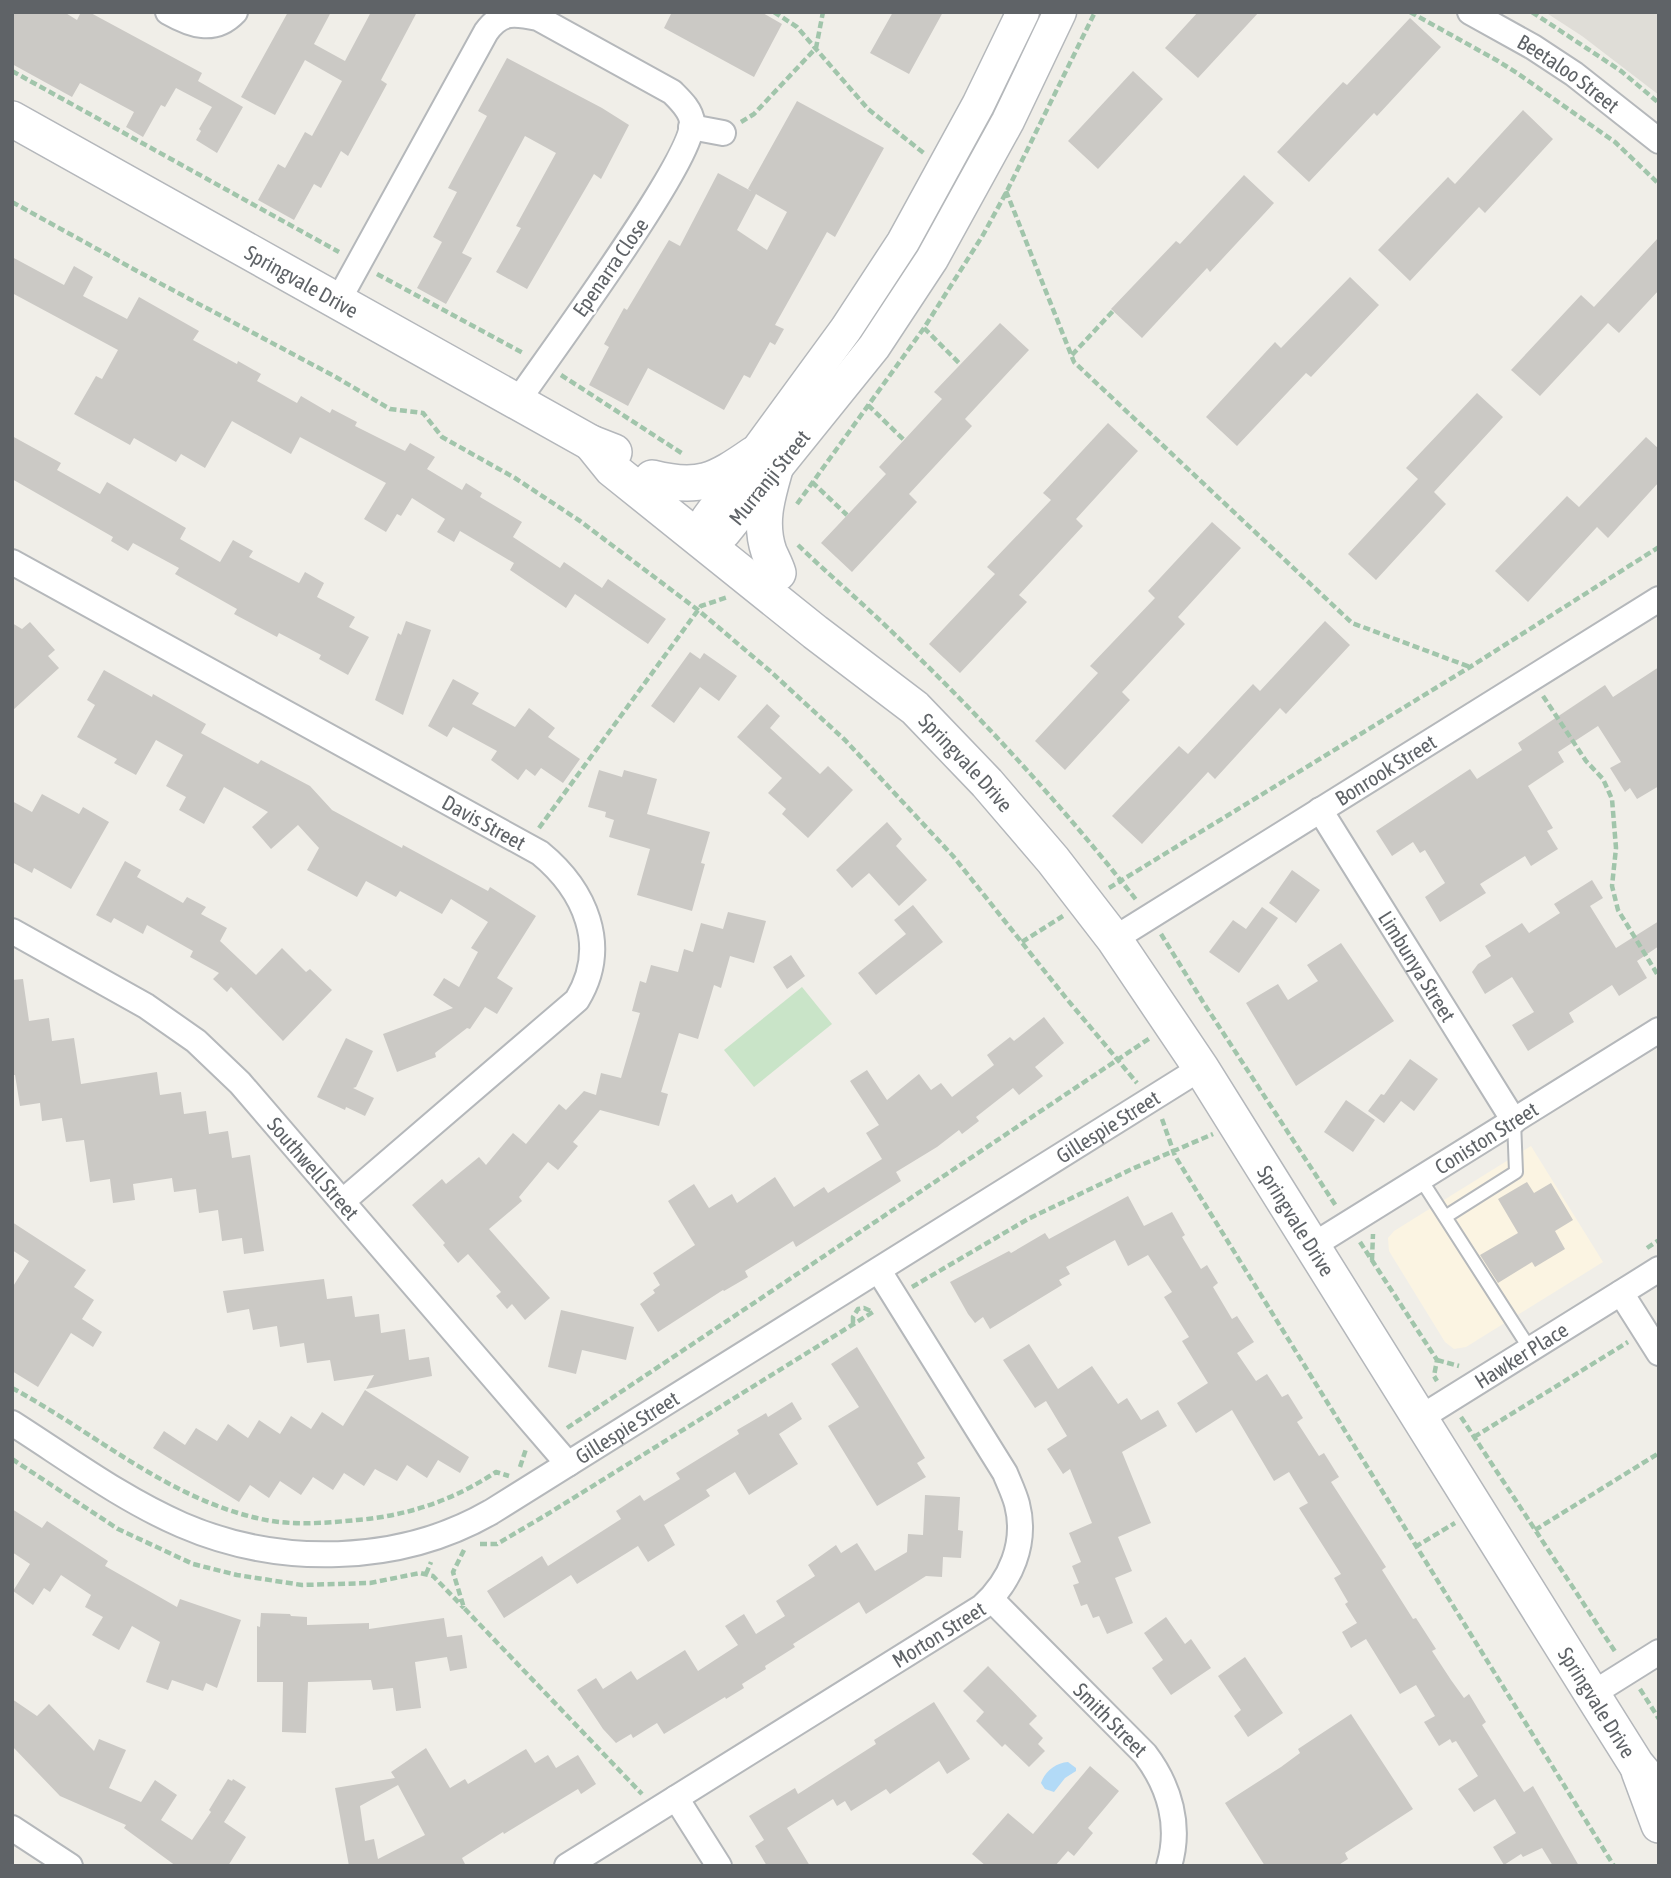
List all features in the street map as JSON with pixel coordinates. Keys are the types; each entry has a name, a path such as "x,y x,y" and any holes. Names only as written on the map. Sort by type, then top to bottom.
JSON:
{"main road":[{"name":"Springvale Drive","path":"12,119 592,443 621,454 712,532 815,632 915,708 986,783 1114,939 1201,1068 1636,1764 1659,1792"},
{"name":"Springvale Drive","path":"592,443 612,469 778,573 888,665 915,708"},
{"path":"652,478 677,484 700,484 765,462 764,525 769,551 778,573"},
{"name":"Springvale Drive","path":"1636,1764 1659,1825"}],"street":[{"path":"168,12 186,23 214,26 226,21 235,12"},
{"name":"Murranji Street","path":"712,532 765,462 903,242 978,105 1023,12"},
{"name":"Murranji Street","path":"765,462 874,347 932,259 1008,121 1060,12"},
{"name":"Beetaloo Street","path":"1470,12 1543,53 1574,74 1659,142"},
{"path":"338,301 495,16 517,13 538,18 672,92 685,105 692,122 691,127 723,133"},
{"name":"Epenarra Close","path":"517,401 650,209 689,138 691,127"},
{"name":"Davis Street","path":"12,562 526,845 552,863 582,903 592,932 593,962 577,1000 343,1202"},
{"name":"Bonrook Street","path":"1114,939 1659,599"},
{"name":"Limbunya Street","path":"1320,810 1514,1121"},
{"name":"Southwell Street","path":"12,931 146,1006 196,1041 240,1083 568,1464"},
{"name":"Coniston Street","path":"1312,1246 1659,1030"},
{"name":"Gillespie Street","path":"12,1423 128,1497 208,1535 264,1549 321,1555 376,1552 428,1539 486,1516 1201,1068"},
{"name":"Hawker Place","path":"1420,1418 1659,1269"},
{"name":"Morton Street","path":"568,1866 982,1607 1008,1577 1018,1549 1019,1519 1017,1504 1005,1473 878,1271"},
{"path":"1621,1293 1659,1353"},
{"name":"Smith Street","path":"990,1599 1146,1754 1156,1768 1169,1797 1175,1828 1169,1866"},
{"path":"1592,1694 1639,1681 1659,1652"},
{"path":"667,1804 719,1866"},
{"path":"12,1828 70,1866"}],"lane":[{"path":"1445,1217 1516,1172 1514,1121"},
{"path":"1420,1178 1530,1349"}],"path":[{"path":"774,12 797,27 868,109 931,159"},
{"path":"723,133 754,114 816,48 823,12"},
{"path":"1410,12 1517,73 1615,142 1659,184"},
{"path":"1532,12 1621,71 1659,103"},
{"path":"12,71 542,364 694,461 714,479"},
{"path":"1007,191 1074,362 1352,623 1470,667"},
{"path":"12,202 390,409 423,413 442,437 514,478 580,521 698,610 845,740 953,856 1135,1079"},
{"path":"1072,355 1113,311"},
{"path":"925,328 960,364"},
{"path":"868,405 904,440"},
{"path":"812,482 847,515"},
{"path":"794,534 797,545 897,637 1041,784 1135,898"},
{"path":"1022,942 1470,667 1659,547"},
{"path":"526,845 701,606 736,595"},
{"path":"1527,681 1539,691 1586,761 1603,779 1612,799 1616,848 1612,886 1618,910 1659,977"},
{"path":"1162,935 1437,1360 1434,1376 1639,1681 1659,1719"},
{"path":"566,1429 1203,1002"},
{"path":"1165,1123 1174,1152 1469,1636 1614,1866"},
{"path":"916,1285 1028,1219 1132,1169 1214,1134"},
{"path":"474,1545 497,1544 537,1521 853,1325 873,1312 864,1308 858,1309 853,1317 853,1325"},
{"path":"1474,1437 1645,1332"},
{"path":"12,1388 193,1496 223,1509 264,1520 328,1523 380,1518 433,1505 475,1486 496,1472 509,1476 520,1469 527,1447"},
{"path":"1535,1530 1659,1453"},
{"path":"466,1546 453,1572 464,1608 667,1804"}],"shaded area":[{"path":"1545,12 1659,12 1659,95 1582,36"},
{"path":"1531,1146 1603,1262 1466,1347 1454,1349 1445,1342 1389,1251 1388,1238 1394,1231"}],"green space":[{"path":"802,987 832,1024 754,1087 724,1050"}],"water":[{"path":"1068,1762 1076,1771 1065,1778 1054,1792 1045,1789 1041,1783 1048,1771"}],"building":[{"path":"12,12 64,12 77,20 81,12 89,12 202,73 198,81 243,107 217,153 196,140 212,107 176,88 165,107 161,105 143,137 126,127 134,112 80,83 72,97 12,64"},
{"path":"288,12 331,12 314,44 345,61 371,12 417,12 381,80 387,84 348,156 341,151 321,188 314,184 294,220 258,200 278,164 285,168 305,132 312,136 342,81 305,60 275,115 241,97"},
{"path":"672,12 761,12 782,24 754,77 664,28"},
{"path":"893,12 943,12 909,74 870,53"},
{"path":"1198,12 1259,12 1198,78 1165,48"},
{"path":"1410,18 1441,47 1377,116 1374,113 1309,182 1277,152 1343,82 1347,85"},
{"path":"507,58 629,125 601,179 594,174 527,289 496,272 521,228 516,226 556,153 525,136 462,253 472,258 446,304 417,288 442,242 433,237 457,192 448,188 487,116 478,111"},
{"path":"1133,71 1163,99 1098,169 1068,141"},
{"path":"797,101 884,148 835,237 827,232 775,325 784,329 775,345 770,342 750,378 744,375 724,410 648,368 628,406 589,385 609,347 604,344 624,308 627,310 669,240 680,246 718,173 751,191 748,189","holes":["756,194 787,212 767,250 737,230"]},
{"path":"1523,110 1553,139 1485,213 1479,207 1410,281 1378,250 1448,177 1455,184"},
{"path":"1244,175 1274,203 1210,272 1207,268 1142,338 1111,309 1176,241 1180,244"},
{"path":"1659,237 1659,290 1619,333 1608,323 1540,396 1511,370 1581,295 1594,307"},
{"path":"12,257 64,285 74,266 93,277 83,296 127,319 139,297 199,331 193,340 261,374 257,381 297,403 301,396 330,413 332,409 357,422 355,426 405,451 410,443 435,457 427,469 462,490 466,483 482,493 480,497 522,522 513,537 560,568 564,562 602,588 608,579 666,619 648,644 575,594 566,608 510,570 514,563 460,531 454,542 437,532 445,519 412,498 401,516 397,514 386,532 364,519 386,483 300,437 291,454 232,421 205,468 181,454 176,462 134,438 130,445 74,414 96,376 102,379 118,350 12,293"},
{"path":"1350,277 1379,305 1311,377 1306,373 1237,446 1206,417 1275,342 1281,348"},
{"path":"1000,323 1029,350 965,419 972,426 909,494 917,502 852,572 821,543 886,474 879,467 942,399 934,392"},
{"path":"1477,393 1503,417 1434,492 1446,504 1376,580 1348,554 1418,479 1406,468"},
{"path":"1108,423 1138,451 1076,519 1083,526 1019,595 1027,602 960,673 929,644 995,574 987,567 1051,500 1043,493"},
{"path":"12,436 61,463 57,470 100,494 107,482 186,528 180,539 220,562 233,540 253,551 249,557 299,583 305,572 324,583 317,597 355,617 349,627 369,637 348,675 319,659 321,655 279,633 277,637 234,614 237,609 175,574 179,568 133,543 128,551 111,541 113,537 12,479"},
{"path":"1646,437 1659,449 1659,482 1608,538 1597,527 1528,602 1495,571 1567,496 1579,507"},
{"path":"1212,522 1241,548 1178,617 1185,624 1122,692 1130,700 1065,770 1035,741 1098,673 1090,666 1155,598 1148,591"},
{"path":"406,621 431,630 403,715 375,700 398,633 401,635"},
{"path":"1325,621 1350,645 1286,714 1280,708 1215,779 1208,772 1142,844 1112,816 1179,746 1188,754 1253,684 1260,691"},
{"path":"30,622 55,650 48,656 59,668 12,711 12,623 22,629"},
{"path":"690,652 700,659 704,653 737,676 719,701 700,687 674,723 651,706"},
{"path":"1659,667 1659,786 1637,799 1630,788 1625,792 1610,768 1621,762 1598,726 1558,752 1564,762 1528,786 1553,828 1547,831 1558,849 1531,866 1525,856 1480,884 1486,893 1440,922 1425,897 1445,883 1425,850 1420,853 1413,842 1392,856 1376,831 1470,769 1477,779 1522,750 1518,743 1605,685 1613,697"},
{"path":"104,670 206,724 201,733 258,764 261,760 310,786 332,810 488,891 490,887 536,916 497,978 513,988 497,1014 485,1007 470,1029 467,1028 435,1053 436,1057 397,1072 383,1034 453,1008 433,995 444,978 459,987 478,952 471,948 488,922 451,899 442,914 400,891 396,897 366,881 357,897 307,870 319,848 298,825 271,849 252,827 268,812 224,787 204,824 179,810 186,797 166,786 183,755 156,740 136,775 114,763 117,759 77,737 95,705 87,700"},
{"path":"453,679 479,693 472,704 515,727 529,708 555,728 548,737 580,759 563,783 541,768 535,776 526,769 518,780 491,760 497,751 453,727 447,737 428,726"},
{"path":"767,704 780,716 770,728 820,774 828,766 853,790 808,838 782,814 786,809 768,793 782,778 737,737"},
{"path":"599,770 622,777 624,770 657,779 647,814 710,832 701,863 705,864 692,911 637,895 650,849 609,837 614,820 605,817 606,812 588,807"},
{"path":"42,794 79,814 83,807 109,822 71,889 34,868 32,873 12,862 12,801 32,812"},
{"path":"887,822 902,839 896,846 927,880 899,906 869,873 852,888 836,870"},
{"path":"125,861 141,870 137,877 183,903 187,897 206,907 201,914 227,928 220,941 256,975 282,948 306,972 310,969 332,990 283,1041 231,987 227,992 213,979 219,973 190,957 193,951 147,925 143,934 114,918 111,923 96,915"},
{"path":"1292,870 1320,890 1296,923 1269,903"},
{"path":"1592,880 1603,898 1590,906 1616,948 1659,921 1659,946 1637,961 1647,978 1619,996 1612,985 1569,1013 1574,1022 1528,1051 1512,1025 1534,1012 1512,977 1485,994 1472,972 1478,964 1491,956 1485,946 1522,923 1529,933 1560,913 1554,904"},
{"path":"913,905 943,942 876,995 858,973 906,934 894,920"},
{"path":"1262,907 1278,918 1239,973 1209,952 1233,920 1246,929"},
{"path":"728,912 766,921 754,963 730,956 721,988 714,985 698,1039 679,1033 661,1092 668,1094 659,1126 600,1110 573,1142 578,1146 558,1170 548,1162 519,1197 522,1201 489,1229 550,1298 525,1320 512,1304 507,1309 496,1296 501,1292 468,1254 458,1263 443,1245 445,1243 412,1205 442,1179 446,1184 479,1157 486,1165 513,1133 526,1144 559,1104 566,1110 584,1091 596,1095 601,1073 621,1078 640,1013 632,1011 640,981 646,983 651,965 678,972 684,949 693,952 701,923 723,929"},
{"path":"1341,943 1394,1021 1296,1086 1246,1003 1278,984 1288,1000 1318,981 1307,965"},
{"path":"791,955 805,976 787,989 773,967"},
{"path":"23,979 29,1021 49,1018 52,1041 74,1038 81,1084 157,1072 160,1095 181,1092 184,1114 206,1111 209,1134 228,1131 232,1158 250,1155 264,1251 244,1254 242,1238 222,1241 218,1210 199,1213 196,1189 174,1192 172,1178 133,1184 135,1200 113,1203 110,1179 90,1182 84,1140 66,1142 62,1118 42,1121 40,1103 20,1106 15,1075 12,1075 12,980"},
{"path":"1044,1017 1064,1043 1035,1067 1043,1076 1019,1095 1013,1088 976,1117 979,1121 962,1134 959,1130 896,1172 901,1181 796,1247 793,1241 745,1271 748,1277 658,1332 640,1304 655,1293 653,1290 660,1285 653,1273 695,1245 668,1201 694,1184 709,1208 732,1194 737,1203 775,1177 794,1207 824,1187 828,1193 882,1159 866,1133 879,1125 850,1081 867,1070 887,1100 919,1074 931,1090 941,1083 952,1097 994,1065 987,1055 1010,1037 1014,1041"},
{"path":"346,1038 373,1051 356,1087 353,1088 374,1098 365,1116 317,1097"},
{"path":"1410,1059 1438,1079 1414,1111 1401,1101 1384,1123 1368,1111 1381,1094 1384,1095"},
{"path":"1346,1100 1375,1120 1353,1152 1324,1132"},
{"path":"1527,1182 1534,1193 1551,1183 1573,1220 1555,1231 1565,1249 1535,1267 1532,1262 1498,1283 1480,1255 1518,1233 1498,1199"},
{"path":"1128,1196 1144,1226 1172,1212 1185,1235 1182,1237 1201,1269 1207,1265 1218,1283 1213,1287 1232,1319 1237,1316 1254,1342 1237,1353 1256,1381 1267,1374 1282,1397 1288,1394 1303,1418 1297,1422 1319,1456 1324,1453 1339,1477 1331,1482 1386,1567 1382,1570 1436,1649 1432,1651 1451,1680 1464,1698 1469,1694 1486,1722 1482,1725 1524,1792 1533,1786 1579,1866 1553,1866 1542,1848 1523,1857 1521,1854 1504,1865 1493,1847 1516,1833 1495,1799 1474,1812 1458,1789 1478,1776 1456,1741 1452,1743 1450,1739 1439,1746 1424,1722 1435,1716 1416,1685 1400,1694 1366,1639 1351,1648 1342,1632 1357,1623 1334,1578 1341,1574 1299,1508 1308,1503 1289,1472 1274,1481 1232,1410 1196,1433 1177,1403 1208,1383 1182,1341 1189,1337 1164,1297 1172,1292 1148,1255 1128,1266 1115,1240 1066,1267 1070,1274 1059,1280 1062,1285 990,1329 983,1317 975,1323 968,1314 950,1282 1009,1251 1011,1253 1045,1233 1049,1239"},
{"path":"12,1222 86,1270 74,1287 94,1300 82,1319 102,1332 93,1347 71,1333 38,1387 12,1371 12,1288 29,1261 12,1250"},
{"path":"324,1279 327,1299 352,1296 355,1317 379,1314 381,1333 405,1329 409,1360 429,1357 432,1376 366,1389 374,1375 334,1381 330,1360 307,1363 304,1343 280,1347 277,1326 253,1330 249,1309 227,1313 223,1291"},
{"path":"561,1310 634,1327 626,1360 582,1350 576,1374 548,1367"},
{"path":"1029,1344 1058,1389 1092,1366 1118,1404 1127,1398 1141,1420 1158,1410 1167,1426 1122,1452 1151,1523 1118,1537 1132,1571 1115,1578 1133,1623 1107,1634 1099,1616 1093,1618 1087,1604 1081,1606 1073,1585 1079,1583 1072,1566 1081,1562 1069,1533 1092,1523 1070,1469 1063,1474 1047,1449 1067,1436 1046,1401 1035,1408 1003,1360"},
{"path":"857,1347 925,1458 917,1463 926,1477 877,1506 828,1426 859,1407 831,1364"},
{"path":"365,1390 469,1457 460,1473 438,1460 427,1478 407,1465 397,1481 375,1469 364,1486 344,1473 333,1490 313,1477 301,1495 280,1481 269,1498 250,1485 239,1502 153,1448 164,1431 185,1445 196,1428 217,1441 228,1424 248,1438 259,1420 280,1434 291,1416 311,1429 322,1412 343,1426"},
{"path":"792,1402 802,1419 779,1434 798,1464 749,1495 735,1472 706,1490 710,1496 664,1525 675,1545 648,1562 638,1546 577,1584 571,1575 504,1618 487,1591 542,1556 548,1566 621,1519 616,1511 640,1495 644,1501 680,1479 676,1473 739,1434 737,1430 766,1413 768,1417"},
{"path":"925,1495 960,1497 958,1530 963,1531 961,1558 943,1557 942,1577 926,1576 866,1614 859,1602 793,1644 795,1647 742,1684 744,1688 664,1734 657,1723 633,1738 631,1734 616,1743 603,1729 577,1690 596,1678 603,1689 631,1671 637,1680 685,1650 698,1671 738,1645 725,1626 744,1614 756,1634 785,1616 776,1601 815,1576 808,1565 836,1545 841,1553 857,1543 875,1571 907,1552 908,1534 923,1535"},
{"path":"12,1509 42,1528 47,1521 108,1561 105,1566 177,1607 180,1599 241,1620 217,1688 206,1683 203,1691 172,1680 168,1690 146,1682 160,1642 132,1626 119,1650 92,1635 103,1617 85,1607 91,1595 61,1575 50,1592 44,1588 33,1605 13,1591 30,1564 12,1552"},
{"path":"261,1613 307,1617 307,1625 369,1623 369,1629 444,1618 447,1637 462,1635 467,1668 450,1671 447,1657 415,1662 421,1708 396,1711 393,1688 373,1690 371,1680 308,1682 306,1733 282,1732 283,1682 257,1682 257,1626 260,1627"},
{"path":"1166,1617 1185,1644 1191,1639 1211,1668 1171,1695 1152,1668 1163,1660 1144,1633"},
{"path":"1245,1657 1283,1713 1248,1737 1234,1716 1241,1710 1218,1676"},
{"path":"988,1666 1037,1716 1029,1724 1043,1738 1038,1744 1045,1751 1029,1767 1005,1744 1002,1747 976,1721 984,1712 963,1691"},
{"path":"12,1699 37,1716 49,1704 94,1751 99,1739 126,1750 109,1788 141,1802 155,1780 177,1795 161,1820 192,1840 211,1812 209,1810 228,1779 246,1787 224,1822 246,1837 228,1866 176,1866 124,1828 126,1825 60,1796 12,1746"},
{"path":"934,1702 970,1759 947,1774 939,1761 890,1794 886,1789 851,1811 845,1801 837,1806 833,1799 787,1828 810,1866 767,1866 755,1846 764,1840 749,1816 795,1788 798,1794 876,1744 874,1740"},
{"path":"1351,1714 1413,1809 1345,1853 1348,1859 1337,1866 1265,1866 1225,1803 1281,1767 1300,1753 1298,1749"},
{"path":"426,1748 450,1788 465,1779 468,1784 526,1749 535,1763 548,1755 556,1768 578,1755 596,1784 581,1794 578,1789 504,1834 503,1832 462,1858 466,1866 349,1866 335,1788 395,1778 391,1772","holes":["398,1785 425,1835 378,1859 374,1839 365,1841 360,1806"]},
{"path":"1090,1766 1119,1791 1088,1828 1093,1833 1074,1856 1068,1851 1055,1866 986,1866 972,1854 1008,1813 1033,1834"}]}
